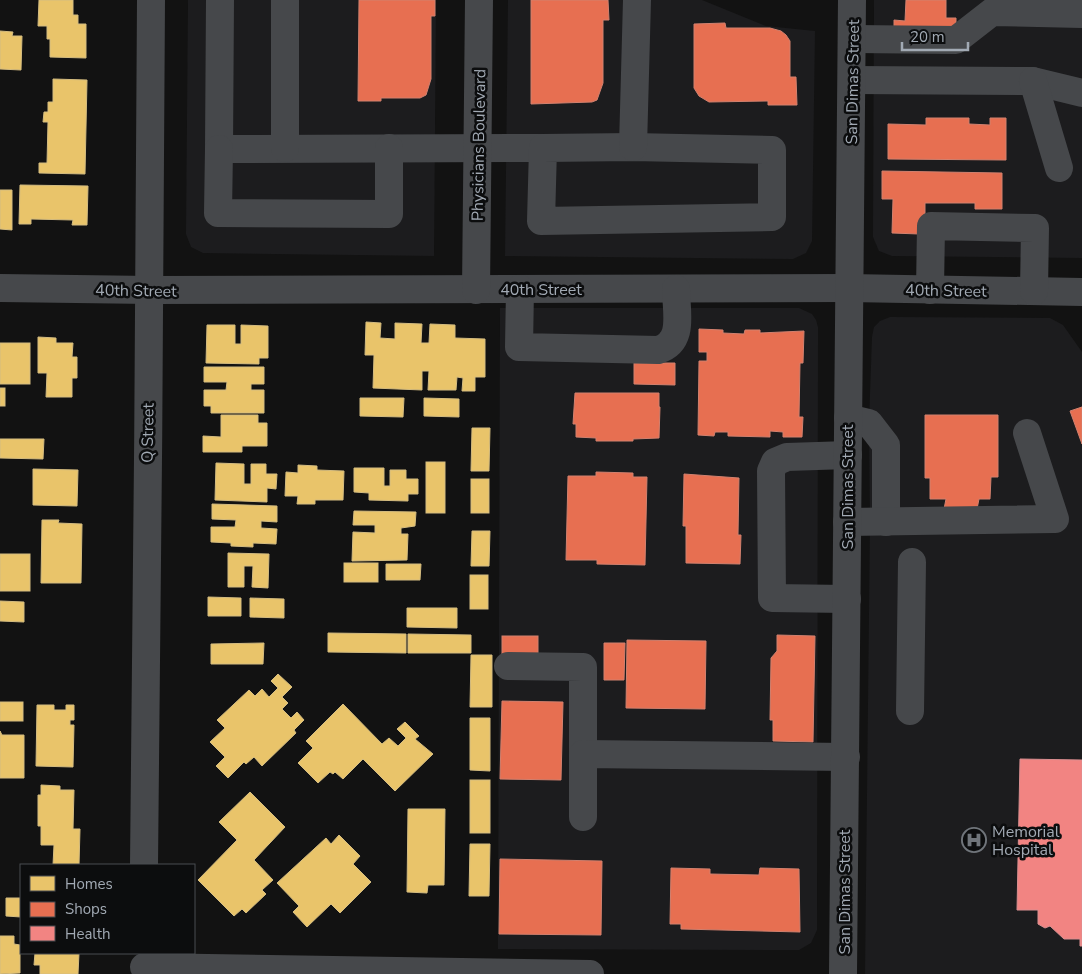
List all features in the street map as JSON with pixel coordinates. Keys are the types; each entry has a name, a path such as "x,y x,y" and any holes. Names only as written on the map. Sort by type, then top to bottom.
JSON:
{"street":[{"name":"Q Street","path":"144,864 146,437 151,290 151,0"},
{"path":"220,0 218,213 389,214 389,148"},
{"path":"285,0 285,148"},
{"name":"Physicians Boulevard","path":"476,290 479,0"},
{"path":"633,147 637,0"},
{"name":"San Dimas Street","path":"843,974 852,0"},
{"path":"853,39 956,40 992,12 1082,14"},
{"path":"852,80 1033,81 1082,92"},
{"path":"1033,81 1059,168"},
{"path":"219,149 633,147 772,150 772,217 541,221 543,148"},
{"path":"930,290 931,226 1035,228 1034,291"},
{"name":"40th Street","path":"0,288 151,290 849,288 1082,292"},
{"path":"520,289 519,347 658,350 674,342 677,334 676,289"},
{"path":"848,418 869,423 886,445 886,522"},
{"path":"847,522 1055,519 1027,433"},
{"path":"847,599 772,598 771,471 775,462 787,457 848,455"},
{"path":"910,711 912,562"},
{"path":"508,666 583,667 584,817"},
{"path":"584,754 846,757"},
{"path":"144,965 590,974"}],"shaded area":[{"path":"188,0 436,0 434,256 203,253 191,247 186,234"},
{"path":"508,0 702,0 766,26 815,31 812,241 806,253 793,259 505,256"},
{"path":"874,0 1082,0 1082,258 892,256 879,251 873,237"},
{"path":"500,308 799,308 812,314 816,320 818,327 817,930 811,943 799,950 498,949"},
{"path":"890,317 1050,318 1063,325 1082,352 1082,974 865,974 870,522 869,423 872,337 874,327 880,321"}],"building: Homes":[{"path":"39,0 73,0 73,15 78,15 78,24 86,24 86,58 50,57 50,39 47,39 47,26 38,26"},
{"path":"0,31 13,32 12,36 22,36 21,70 0,69"},
{"path":"53,79 87,80 85,174 39,173 39,163 47,163 48,122 43,122 44,112 48,112 48,102 53,102"},
{"path":"20,185 88,186 87,225 72,225 73,220 31,219 31,224 19,224"},
{"path":"0,190 12,190 12,230 0,229"},
{"path":"366,322 381,323 380,338 395,339 395,323 422,324 421,343 429,343 430,324 455,325 455,338 485,339 485,377 475,377 475,391 462,391 463,378 457,377 456,390 428,390 429,371 422,371 422,390 373,388 374,355 365,355"},
{"path":"207,325 235,325 235,344 241,344 241,325 268,326 268,358 259,358 259,364 206,363"},
{"path":"38,337 56,338 56,343 73,343 72,357 77,357 77,378 72,378 72,397 46,397 47,373 38,373"},
{"path":"0,343 30,343 30,384 0,384"},
{"path":"204,367 264,367 264,384 251,384 251,390 264,390 264,413 211,413 211,406 204,406 204,390 226,390 227,382 204,382"},
{"path":"0,388 5,388 5,406 0,406"},
{"path":"360,398 404,398 403,417 360,416"},
{"path":"424,398 459,399 459,417 424,416"},
{"path":"221,415 258,415 258,423 267,423 267,446 242,446 242,452 203,452 203,436 221,437"},
{"path":"472,428 490,428 489,471 471,471"},
{"path":"0,439 44,439 43,459 0,458"},
{"path":"426,462 445,462 445,513 426,513"},
{"path":"216,463 244,464 244,484 251,484 251,464 266,464 266,474 277,474 276,489 267,488 267,502 215,500"},
{"path":"298,465 317,466 317,470 344,471 343,500 315,500 315,504 297,504 298,496 285,496 286,472 298,473"},
{"path":"354,468 384,468 384,486 390,486 390,470 406,470 406,479 418,479 418,494 408,494 408,501 369,500 369,493 354,492"},
{"path":"33,469 78,470 77,506 33,505"},
{"path":"471,479 489,479 489,513 471,513"},
{"path":"212,504 277,506 277,522 261,521 261,528 277,529 276,544 253,543 253,547 231,546 231,543 211,542 211,527 235,527 236,520 212,519"},
{"path":"354,511 416,512 415,526 401,528 401,534 408,534 407,560 352,561 353,532 375,533 375,525 353,525"},
{"path":"42,520 59,520 58,523 82,524 81,583 41,583"},
{"path":"472,531 490,531 489,566 471,566"},
{"path":"228,553 269,554 268,588 252,587 253,566 244,566 244,587 228,587"},
{"path":"0,554 30,554 30,591 0,591"},
{"path":"344,563 378,563 378,582 344,582"},
{"path":"386,564 421,564 420,580 386,580"},
{"path":"470,575 488,575 488,609 470,609"},
{"path":"208,597 241,598 241,616 208,616"},
{"path":"250,598 284,599 284,618 250,617"},
{"path":"0,601 24,602 24,622 0,621"},
{"path":"407,608 457,608 457,628 407,627"},
{"path":"328,633 406,634 406,653 328,652"},
{"path":"408,634 471,635 471,653 408,653"},
{"path":"264,643 263,664 211,664 211,644"},
{"path":"471,655 492,655 492,707 470,707"},
{"path":"278,674 292,687 282,697 288,703 282,709 291,718 297,712 304,720 294,730 296,733 262,766 254,757 246,764 244,762 228,778 216,766 225,757 210,742 225,728 217,720 249,690 255,696 262,689 269,697 278,688 271,681"},
{"path":"0,702 23,702 23,721 0,721"},
{"path":"343,704 382,744 389,738 398,746 406,738 397,729 405,722 419,736 415,739 433,754 395,791 363,759 343,779 335,772 333,774 330,772 318,783 298,763 313,748 306,741"},
{"path":"37,705 54,705 54,710 66,710 66,705 74,705 74,720 70,720 70,725 74,725 73,767 36,766"},
{"path":"470,718 490,718 490,771 470,770"},
{"path":"0,731 2,735 24,735 24,778 0,778"},
{"path":"470,780 490,780 490,833 470,833"},
{"path":"41,785 60,786 60,790 74,790 73,829 80,829 79,864 53,864 54,845 41,845 41,826 38,826 38,795 41,795"},
{"path":"250,792 285,827 254,860 273,880 262,890 266,894 246,913 242,909 234,916 198,880 237,840 219,822"},
{"path":"408,809 445,809 444,885 428,885 427,893 407,892"},
{"path":"339,835 360,856 353,864 371,882 340,913 331,904 307,927 293,912 299,906 277,883 326,838 331,844"},
{"path":"470,844 490,844 489,896 469,896"},
{"path":"6,898 20,898 20,917 6,916"},
{"path":"0,936 14,936 14,944 20,945 20,973 0,974"},
{"path":"35,954 79,954 78,974 40,974 40,965 34,965"}],"building: Shops":[{"path":"359,0 435,0 435,16 431,16 431,79 426,95 420,98 381,98 381,101 358,101"},
{"path":"531,0 608,0 609,20 603,20 603,83 597,100 592,102 531,104"},
{"path":"906,0 946,0 946,18 956,18 956,32 894,32 894,20 905,21"},
{"path":"725,23 726,28 770,28 781,31 786,35 790,41 790,77 796,77 797,105 768,105 768,101 709,102 699,96 694,88 694,24"},
{"path":"926,118 969,118 969,124 990,125 990,118 1006,118 1006,160 888,159 888,124 926,125"},
{"path":"882,171 1002,173 1002,209 975,209 975,203 925,203 925,230 919,234 892,233 893,199 882,199"},
{"path":"699,329 723,330 723,333 744,334 745,330 760,330 760,333 804,331 803,363 800,363 799,417 803,417 802,437 783,437 783,432 770,431 770,437 728,436 728,432 715,432 714,436 698,435 699,361 707,361 707,352 699,352"},
{"path":"634,363 675,363 675,385 634,384"},
{"path":"575,393 659,393 659,438 633,439 633,441 596,441 596,438 576,437 576,424 573,424"},
{"path":"1082,407 1082,444 1070,411"},
{"path":"925,415 998,415 998,477 991,477 990,499 979,499 977,509 944,509 946,499 930,499 930,478 925,478"},
{"path":"596,472 633,473 633,477 647,477 645,565 597,564 597,560 566,560 568,476 596,476"},
{"path":"684,474 739,478 738,535 741,535 740,564 686,563 686,526 683,526"},
{"path":"777,635 815,636 813,742 773,741 773,720 770,720 771,658 777,651"},
{"path":"502,636 538,636 538,656 502,656"},
{"path":"627,640 706,641 705,709 626,708"},
{"path":"604,643 625,643 624,680 604,680"},
{"path":"502,701 563,702 561,780 500,779"},
{"path":"500,859 602,861 601,935 499,934"},
{"path":"671,868 710,869 710,874 759,875 760,868 799,869 800,932 681,929 681,924 670,924"}],"building: Health":[{"path":"1020,759 1082,760 1082,946 1080,946 1080,939 1064,939 1050,926 1045,928 1038,924 1038,910 1017,910"}],"place":[{"name":"Memorial Hospital","path":"974,840"}]}
